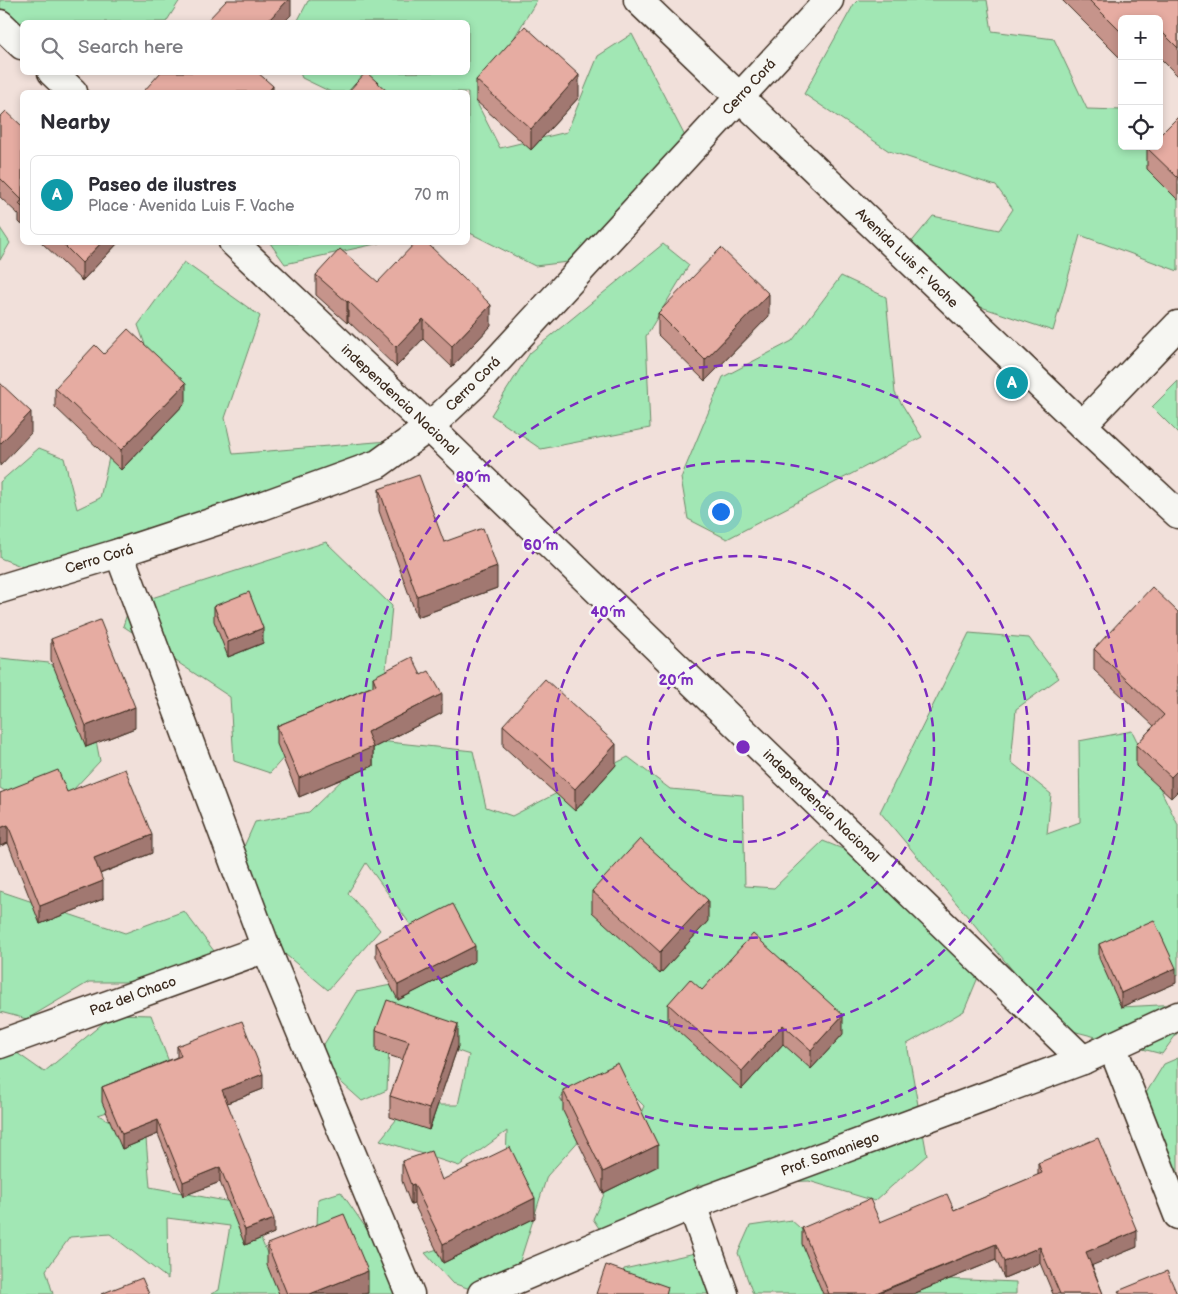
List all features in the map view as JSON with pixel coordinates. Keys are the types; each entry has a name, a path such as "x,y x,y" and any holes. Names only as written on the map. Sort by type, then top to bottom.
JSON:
{"street":[{"name":"Avenida Luis F. Vache","path":"638,0 1082,425 1178,514"},
{"name":"Cerro Corá","path":"0,589 120,553 262,506 378,464 429,427 479,380 828,0"},
{"path":"0,24 20,43"},
{"path":"55,75 71,90"},
{"name":"independencia Nacional","path":"236,245 429,427 1082,1060"},
{"path":"1082,425 1178,325"},
{"path":"120,553 266,948 410,1294"},
{"name":"Paz del Chaco","path":"0,1044 266,948"},
{"name":"Prof. Samaniego","path":"482,1294 692,1205 1082,1060 1178,1016"},
{"path":"1112,1046 1178,1215"},
{"path":"692,1205 724,1294"}],"green space":[{"path":"0,0 180,0 167,20 20,20 20,25 0,8"},
{"path":"537,0 476,101 500,148 567,132 598,56 632,34 689,144 592,259 535,266 470,233 470,90 327,90 302,78 301,75 470,75 470,20 298,20 308,1"},
{"path":"858,0 987,0 992,31 1054,39 1087,109 1118,110 1118,150 1160,150 1178,185 1178,271 1080,235 1053,331 930,290 900,256 933,216 999,230 1013,209 996,186 889,151 804,94"},
{"path":"0,228 10,243 0,260"},
{"path":"663,244 689,265 646,336 650,428 541,449 491,415 530,353"},
{"path":"271,245 371,245 285,264"},
{"path":"184,262 260,316 225,418 233,454 388,441 362,484 62,582 0,558 0,482 39,448 64,458 77,509 100,498 112,444 165,401 138,325"},
{"path":"841,276 886,297 895,393 922,437 727,539 688,519 681,478 723,377 792,341"},
{"path":"1178,381 1178,433 1152,407"},
{"path":"326,542 392,606 379,741 473,751 486,807 512,816 628,757 670,789 743,795 745,886 774,888 823,841 900,872 979,975 964,1011 907,1044 927,1155 875,1201 809,1181 698,1185 635,1239 606,1239 593,1219 644,1106 609,1071 560,1098 583,1136 547,1176 514,1280 486,1294 452,1283 425,1253 504,1228 507,1131 459,1166 380,1140 408,1105 458,1105 469,1055 390,1026 387,1090 362,1101 315,1059 356,992 446,974 366,863 348,893 380,930 328,990 243,919 229,880 255,822 309,812 354,768 319,718 270,773 234,761 230,697 123,626 130,605"},
{"path":"969,633 1029,638 1059,678 1016,709 1011,762 1051,794 1047,834 1080,822 1079,741 1132,731 1178,825 1178,976 1169,972 1121,1007 1178,1004 1178,1032 1162,1054 1061,1028 880,812"},
{"path":"0,658 49,663 88,699 100,761 72,791 19,799 0,788"},
{"path":"0,891 125,933 184,911 220,959 184,982 89,982 27,1019 0,1012"},
{"path":"114,1014 151,1015 179,1088 98,1115 146,1139 150,1187 247,1205 281,1287 293,1294 211,1294 219,1290 230,1226 167,1218 168,1279 110,1234 70,1237 46,1270 53,1294 0,1294 0,1041 44,1072"},
{"path":"1178,1058 1178,1183 1143,1098 1164,1064"},
{"path":"341,1192 411,1294 337,1294 317,1226 318,1199"},
{"path":"791,1220 860,1281 855,1294 753,1294 738,1253 750,1226"},
{"path":"695,1253 728,1294 618,1294 624,1269"},
{"path":"920,1278 1016,1282 1016,1294 907,1294"}],"building":[{"path":"227,0 288,0 269,20 208,20"},
{"path":"1089,0 1178,0 1178,48 1163,33 1163,15 1118,15 1118,29"},
{"path":"525,26 579,75 531,129 476,80"},
{"path":"158,75 260,75 273,86 270,90 145,90"},
{"path":"363,75 369,75 386,90 350,90"},
{"path":"6,111 20,124 20,198 0,178 0,117"},
{"path":"1178,117 1178,178 1149,150 1163,150 1163,132"},
{"path":"64,245 99,245 82,263"},
{"path":"413,245 429,245 491,305 452,346 423,319 396,347 348,301 316,275 340,249 378,282"},
{"path":"721,248 769,294 705,360 658,313"},
{"path":"128,329 186,383 121,450 55,388 95,345 104,354"},
{"path":"0,383 31,412 0,444"},
{"path":"419,475 444,542 483,528 497,567 417,596 379,489"},
{"path":"1152,587 1178,612 1178,770 1171,777 1136,745 1164,715 1094,649"},
{"path":"249,592 263,628 228,642 214,606"},
{"path":"100,620 135,707 86,726 51,639"},
{"path":"412,657 421,675 429,671 442,694 367,732 373,747 299,778 277,726 376,685 373,677"},
{"path":"545,679 616,744 575,789 503,725"},
{"path":"125,769 152,835 94,858 103,881 40,906 8,825 0,828 0,793 58,770 67,792"},
{"path":"640,839 708,900 660,952 592,891"},
{"path":"453,904 475,946 398,985 376,943"},
{"path":"1154,920 1176,968 1121,993 1099,944"},
{"path":"753,934 843,1015 811,1050 783,1025 742,1071 668,1004 690,979 702,990"},
{"path":"387,1000 458,1024 429,1109 390,1096 409,1041 376,1030"},
{"path":"242,1021 263,1074 222,1090 274,1219 245,1230 220,1167 183,1182 158,1120 122,1134 102,1087 181,1056 177,1046"},
{"path":"618,1063 658,1145 603,1172 563,1090"},
{"path":"1098,1138 1137,1231 1086,1252 1103,1294 1060,1294 1040,1247 1004,1262 996,1244 876,1294 829,1294 802,1228 870,1199 880,1222 947,1194 954,1210 1042,1173 1038,1163"},
{"path":"510,1147 535,1198 443,1244 414,1184 411,1185 402,1161 431,1151 442,1180"},
{"path":"344,1214 368,1271 310,1294 287,1294 267,1244"},
{"path":"606,1265 668,1287 666,1294 596,1294"},
{"path":"1167,1271 1177,1294 1120,1294 1118,1291"},
{"path":"142,1278 149,1294 101,1294"}],"place":[{"name":"Paseo de ilustres","path":"1012,383"}]}
